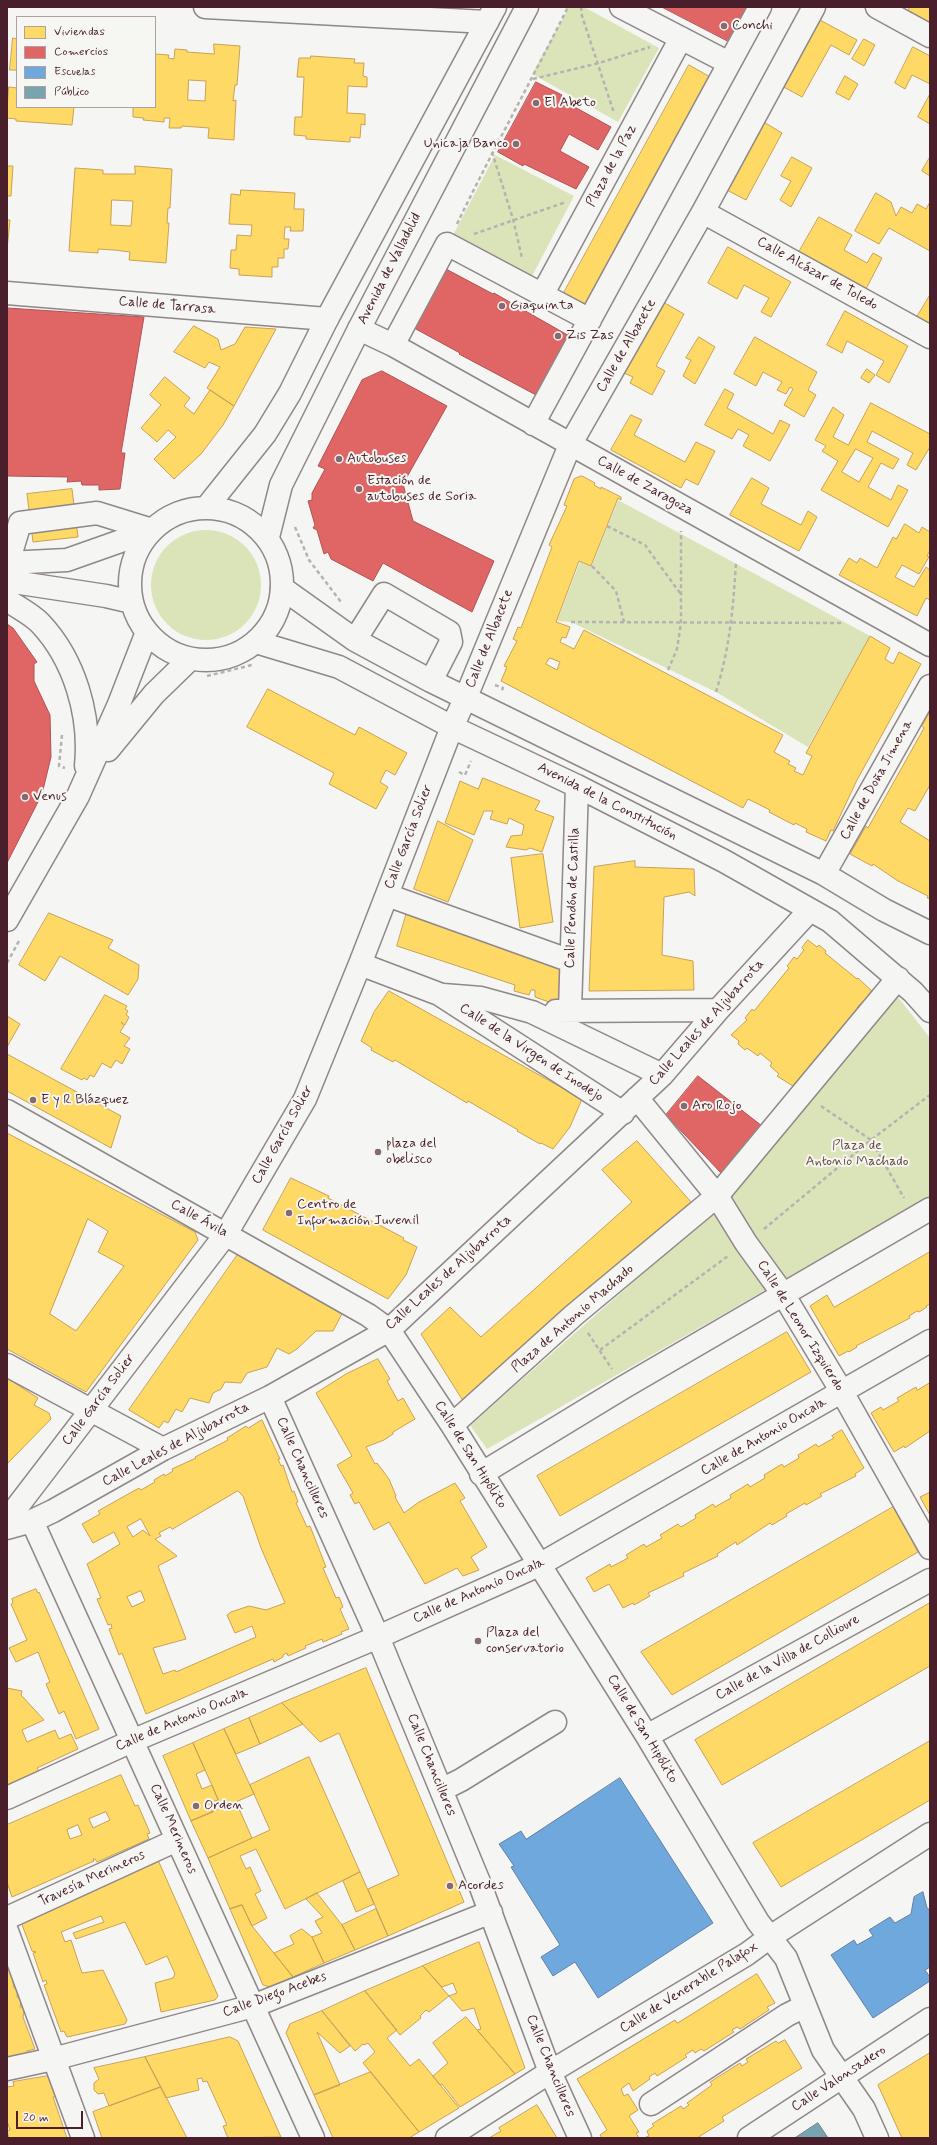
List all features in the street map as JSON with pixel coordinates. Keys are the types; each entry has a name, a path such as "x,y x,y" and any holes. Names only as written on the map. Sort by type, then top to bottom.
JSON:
{"street":[{"path":"205,7 491,14 327,319 290,393 265,434 206,508"},
{"name":"Avenida de Valladolid","path":"268,537 281,485 359,329 526,7"},
{"path":"621,7 730,63"},
{"path":"534,424 760,7"},
{"name":"Calle de Albacete","path":"466,697 570,445 703,212 814,7"},
{"path":"877,7 930,36"},
{"name":"Plaza de la Paz","path":"536,291 594,199 681,38"},
{"name":"Calle Alcázar de Toledo","path":"703,212 930,337"},
{"path":"393,345 447,244 590,320"},
{"name":"Calle de Tarrasa","path":"7,293 327,319"},
{"name":"Calle de Zaragoza","path":"359,329 393,345 570,445 930,644"},
{"path":"7,569 67,560 152,530 177,514 206,508 235,513 256,525 268,537 277,556 282,588 274,618 256,642 225,658 206,660 190,659 166,649 147,632 132,602 130,582 133,564 140,546 152,530"},
{"path":"7,569 20,522 97,513 152,530"},
{"path":"7,569 132,602"},
{"path":"282,588 355,640 431,682 466,697 824,874 884,910 930,933"},
{"path":"355,640 384,594 449,632 451,642 431,682"},
{"path":"7,600 39,622 63,654 80,693 88,743 84,779"},
{"path":"7,920 78,796 84,779 119,704 147,632"},
{"name":"Avenida de la Constitución","path":"256,642 339,667 452,727 577,786 724,861 830,921 898,978 930,1011"},
{"path":"84,779 126,726 154,694 190,659"},
{"name":"Calle de Doña Jimena","path":"824,874 930,686"},
{"name":"Calle García Solier","path":"7,1520 92,1411 226,1234 305,1099 360,964 452,727 466,697"},
{"name":"Calle Pendón de Castilla","path":"570,1010 577,786"},
{"path":"387,895 571,960"},
{"name":"Calle Leales de Aljubarrota","path":"7,1528 32,1521 52,1512 162,1449 270,1397 389,1330 662,1075 718,1010 810,910"},
{"name":"Calle de la Virgen de Inodejo","path":"360,964 439,994 630,1105"},
{"name":"Plaza de Antonio Machado","path":"452,1425 574,1315 717,1196 898,978"},
{"name":"Calle de la Virgen de Inodejo","path":"439,994 481,998 532,1012 662,1075"},
{"name":"Calle de la Virgen de Inodejo","path":"532,1012 570,1010 718,1010"},
{"name":"Calle de Leonor Izquierdo","path":"630,1105 717,1196 746,1243 783,1294 842,1392 930,1548"},
{"name":"Calle Ávila","path":"7,1111 368,1315 389,1330"},
{"path":"481,1474 624,1387 923,1213"},
{"name":"Calle de San Hipólito","path":"389,1330 452,1425 481,1474 647,1736 750,1910 786,1958 823,2050 864,2109 877,2138"},
{"name":"Calle de Antonio Oncala","path":"7,1798 132,1741 378,1637 540,1565 930,1341"},
{"path":"7,1365 162,1449"},
{"name":"Calle Chancilleres","path":"270,1397 378,1637 491,1912 550,2072 580,2138"},
{"name":"Calle Merineros","path":"32,1521 313,2138"},
{"name":"Calle de la Villa de Collioure","path":"647,1736 930,1580"},
{"path":"441,1790 461,1780 555,1722"},
{"name":"Calle de Venerable Palafox","path":"447,2138 550,2072 747,1954 770,1937 930,1834"},
{"name":"Travesía Merineros","path":"7,1918 177,1840"},
{"name":"Calle Diego Acebes","path":"7,2069 53,2059 253,2006 491,1912"},
{"path":"7,1931 83,2138"},
{"path":"652,2104 787,2015 805,2006"},
{"name":"Calle Valonsadero","path":"749,2138 930,2019"}],"path":[{"path":"447,244 492,151 532,79 568,7"},
{"path":"581,7 582,16 599,63 615,116 627,137"},
{"path":"532,79 599,63 681,38"},
{"path":"492,151 536,291"},
{"path":"447,244 560,203 594,199"},
{"path":"668,670 677,649 680,623 681,506"},
{"path":"607,526 645,545 680,594"},
{"path":"716,692 726,660 732,624 738,538"},
{"path":"592,566 616,591 624,622"},
{"path":"571,622 836,625 879,616"},
{"path":"62,730 60,766 84,779"},
{"path":"803,1093 870,1140 923,1213"},
{"path":"600,1350 746,1243 870,1140 930,1095"},
{"path":"574,1315 600,1350 624,1387"}],"green space":[{"path":"569,7 584,7 659,48 618,122 532,74"},
{"path":"495,155 574,196 530,280 451,239"},
{"path":"618,500 870,636 808,747 716,692 571,622 557,621 580,562 592,566"},
{"path":"206,530 227,535 245,546 256,564 261,585 256,606 245,624 227,635 206,640 185,635 167,624 156,606 151,585 156,564 167,546 185,535"},
{"name":"Plaza de Antonio Machado","path":"894,992 930,1038 930,1196 487,1449 470,1425 720,1206"}],"building: Viviendas":[{"path":"910,7 930,7 930,23 908,11"},
{"path":"818,19 857,40 849,55 831,45 802,97 782,86"},
{"path":"13,38 16,39 16,70 10,70"},
{"path":"864,39 875,45 864,66 852,59"},
{"path":"214,44 240,46 237,85 235,85 233,101 236,100 234,140 208,138 209,128 182,126 181,128 169,128 170,118 164,118 164,122 143,120 144,118 133,117 133,108 156,108 156,54 169,55 168,58 174,59 175,49 187,50 187,52 214,54","holes":["189,80 206,81 205,101 188,100"]},
{"path":"913,47 930,56 930,84 912,75 905,89 895,83"},
{"path":"311,56 355,59 354,63 364,63 363,76 367,77 367,87 348,86 347,113 365,114 365,125 361,124 360,138 350,137 350,142 306,139 306,136 294,135 295,117 302,117 304,77 297,77 299,58 310,58"},
{"path":"689,65 712,78 583,313 560,300"},
{"path":"845,76 858,84 849,100 836,93"},
{"path":"9,87 16,88 16,108 74,108 72,125 16,121 16,119 7,118"},
{"path":"930,94 930,124 918,117"},
{"path":"762,121 782,133 746,200 725,189"},
{"path":"792,157 812,168 791,207 780,200 791,181 781,176"},
{"path":"930,157 930,176 922,171"},
{"path":"7,166 13,166 11,196 7,196"},
{"path":"135,166 172,169 170,208 168,208 167,223 169,223 166,263 129,260 130,252 114,250 98,249 98,253 69,251 75,168 103,170 103,174 135,174","holes":["112,200 133,201 131,226 111,225"]},
{"path":"241,190 295,193 294,209 304,209 303,231 290,231 291,227 285,227 284,239 289,239 288,249 284,249 284,258 278,258 278,267 272,267 272,277 239,275 239,269 230,268 231,250 236,250 237,235 251,236 252,225 229,224 231,194 240,195"},
{"path":"876,193 891,202 896,216 901,207 912,213 917,204 926,209 930,202 930,251 889,228 879,244 855,231"},
{"path":"819,217 852,235 844,250 867,263 873,253 882,258 866,289 799,252"},
{"path":"7,220 10,220 7,250"},
{"path":"728,247 791,282 771,317 761,312 769,298 744,285 737,299 708,283"},
{"path":"930,295 930,324 917,317"},
{"path":"663,302 684,314 656,366 665,371 652,395 630,383 633,377 624,373"},
{"path":"845,311 908,346 889,383 876,375 884,361 847,341 842,353 827,345"},
{"path":"194,326 218,339 221,350 235,344 245,327 276,329 234,406 207,388 220,367 209,362 205,368 174,352"},
{"path":"699,337 715,347 695,384 683,376 691,360 686,358"},
{"path":"755,337 817,372 808,390 816,395 804,417 784,405 793,389 790,387 786,394 777,390 782,382 763,372 756,386 734,374"},
{"path":"867,369 875,375 869,383 861,378"},
{"path":"165,377 190,398 184,406 194,414 210,390 234,406 223,425 201,454 174,479 154,459 176,437 168,430 157,442 141,428 161,405 150,395"},
{"path":"725,389 734,394 727,408 773,434 780,420 790,425 770,461 743,446 749,435 738,429 732,439 705,425"},
{"path":"871,403 930,434 930,447 916,470 907,465 913,453 872,431 867,442 899,459 893,469 881,463 868,487 891,500 898,485 908,490 888,527 821,490 838,461 822,451 826,446 815,440 833,407 844,415 833,437 848,445","holes":["856,449 873,458 859,482 842,472"]},
{"path":"631,415 642,420 634,435 685,462 696,442 715,451 698,485 686,479 681,488 611,450"},
{"path":"582,476 595,483 594,485 601,489 601,487 621,497 621,500 618,498 591,566 579,561 556,622 570,627 566,638 562,637 560,642 574,649 584,630 783,735 774,752 790,761 788,764 796,768 794,771 803,775 812,756 806,753 870,636 890,648 885,659 893,664 899,652 921,664 857,780 833,831 831,830 826,841 806,832 807,829 795,823 794,825 769,812 770,810 748,799 743,808 501,681 507,667 504,666 517,641 513,639 518,627 521,628 552,547 549,545 567,506 564,505 574,479","holes":["550,658 560,662 557,670 546,664"]},
{"path":"752,478 769,488 761,504 801,525 808,511 817,517 799,551 730,515"},
{"path":"72,489 78,537 33,542 27,494"},
{"path":"905,524 919,533 922,527 930,532 930,550 927,556 929,557 919,574 902,565 895,577 914,587 926,567 930,570 930,600 926,598 917,616 839,575 849,558 857,563 860,558 877,568 893,537 896,539"},
{"path":"268,689 355,735 359,727 407,753 395,775 386,770 380,782 388,787 376,809 329,784 334,773 247,727"},
{"path":"930,712 930,785 915,811 908,808 900,822 930,841 930,899 927,898 928,896 898,881 873,864 872,866 850,854 866,826 868,828 924,728 922,726"},
{"path":"483,778 540,801 535,810 554,817 542,852 530,848 526,850 506,847 511,836 522,835 524,825 509,818 507,824 490,819 493,811 484,811 474,835 445,823 460,781 478,789"},
{"path":"438,821 473,840 448,902 414,889"},
{"path":"543,854 553,922 520,928 511,858"},
{"path":"635,861 635,867 694,869 695,896 689,892 664,897 662,955 693,961 694,990 589,991 594,867"},
{"path":"407,912 567,963 559,1001 551,999 549,1002 535,997 535,990 531,990 529,995 514,991 515,985 397,946"},
{"path":"49,913 113,940 108,948 139,965 138,979 128,995 60,956 45,981 19,965"},
{"path":"808,940 817,947 819,945 826,951 825,953 857,979 858,978 874,993 863,1006 860,1004 857,1008 859,1010 852,1019 851,1017 815,1061 817,1063 810,1071 807,1069 800,1078 803,1080 796,1088 777,1076 779,1074 770,1066 772,1063 760,1053 758,1056 747,1048 745,1050 738,1044 739,1041 731,1035 747,1020 745,1018 752,1009 754,1011 789,968 787,966 794,957 797,959 804,950 802,948"},
{"path":"389,991 582,1099 570,1127 553,1149 541,1143 540,1144 468,1101 467,1103 395,1060 393,1062 371,1050 372,1048 361,1041 374,1012"},
{"path":"105,995 127,1006 125,1009 128,1011 126,1015 129,1017 125,1025 121,1022 124,1026 120,1032 130,1038 124,1046 130,1049 122,1064 116,1060 111,1068 102,1063 94,1077 90,1075 87,1080 84,1078 82,1080 61,1069"},
{"path":"7,1016 20,1024 7,1047"},
{"path":"7,1054 121,1116 111,1148 7,1091"},
{"path":"7,1133 195,1232 198,1240 86,1392 7,1349","holes":["88,1219 108,1231 98,1252 124,1266 76,1331 50,1314"]},
{"path":"637,1141 692,1203 465,1404 421,1334 450,1307 481,1337 632,1202 602,1170"},
{"path":"291,1178 329,1196 328,1198 404,1238 403,1240 417,1247 406,1275 388,1299 263,1230"},
{"path":"241,1250 346,1306 333,1331 316,1331 297,1349 289,1354 277,1348 267,1367 247,1373 241,1383 225,1382 221,1389 213,1393 209,1403 190,1398 182,1412 176,1409 168,1423 164,1421 159,1428 129,1410"},
{"path":"930,1252 930,1304 919,1312 917,1311 909,1316 910,1318 839,1356 810,1306 827,1295 834,1307"},
{"path":"787,1332 811,1372 560,1516 537,1476"},
{"path":"378,1359 390,1379 387,1381 398,1401 403,1398 415,1419 393,1432 393,1434 384,1440 366,1447 375,1464 377,1463 389,1479 396,1496 395,1497 404,1513 419,1502 455,1483 465,1498 460,1501 487,1547 471,1557 479,1570 463,1576 457,1568 425,1584 389,1522 374,1530 359,1502 355,1504 350,1495 353,1493 337,1465 352,1456 316,1393 346,1374"},
{"path":"7,1378 38,1398 34,1405 49,1413 51,1419 7,1464"},
{"path":"930,1383 930,1431 905,1448 904,1446 894,1452 871,1413 881,1407 883,1410 899,1401 897,1398 916,1387 917,1390"},
{"path":"262,1420 280,1459 278,1459 281,1466 283,1465 292,1492 294,1491 298,1502 296,1503 307,1527 310,1526 326,1567 323,1568 336,1598 339,1597 343,1607 340,1609 349,1629 341,1632 342,1634 323,1642 322,1639 305,1646 306,1648 288,1656 287,1653 274,1662 273,1659 146,1714 122,1653 119,1655 109,1629 112,1628 111,1624 108,1625 97,1599 101,1598 87,1564 120,1544 114,1532 93,1543 82,1524 100,1514 98,1511 139,1488 141,1490 155,1482 154,1480 173,1471 172,1469 196,1458 195,1457 228,1440 227,1438 246,1426 248,1428","holes":["238,1491 243,1496 261,1548 285,1603 266,1610 249,1606 231,1612 227,1615 235,1633 252,1626 256,1637 176,1672 175,1670 163,1674 153,1648 186,1639 158,1566 177,1556 155,1539 161,1536 159,1533 170,1527 172,1529","141,1519 150,1536 143,1530 133,1537 127,1527","141,1591 145,1601 132,1607 127,1597"]},
{"path":"842,1430 864,1468 855,1474 856,1476 820,1494 822,1496 806,1505 805,1503 786,1514 787,1516 772,1525 770,1523 737,1545 736,1542 717,1554 718,1556 683,1573 684,1576 648,1593 650,1596 634,1605 633,1603 623,1608 609,1584 594,1592 586,1578 610,1564 611,1567 628,1558 626,1555 644,1544 646,1547 662,1538 660,1535 678,1524 681,1527 696,1518 695,1515 713,1504 715,1507 731,1498 730,1495 748,1484 750,1487 765,1478 764,1475 782,1464 784,1467 799,1458 798,1455 816,1444 818,1447 834,1438 832,1436"},
{"path":"930,1492 930,1515 920,1497"},
{"path":"895,1506 918,1552 672,1695 641,1652"},
{"path":"36,1589 38,1593 39,1592 99,1729 76,1739 64,1711 59,1714 46,1684 50,1682 38,1652 16,1662 9,1648 27,1640 11,1604 13,1603 12,1599"},
{"path":"930,1603 930,1666 722,1785 695,1740"},
{"path":"366,1668 464,1902 388,1936 368,1889 399,1875 339,1733 320,1742 282,1703"},
{"path":"7,1688 22,1691 21,1695 44,1720 22,1730 27,1742 55,1730 59,1739 71,1734 78,1749 37,1768 39,1771 7,1785"},
{"path":"282,1703 303,1724 260,1744 249,1718"},
{"path":"249,1718 260,1744 236,1754 224,1729"},
{"path":"224,1729 254,1794 222,1808 193,1743"},
{"path":"930,1741 930,1800 781,1887 753,1843"},
{"path":"193,1743 205,1770 196,1774 202,1789 212,1785 218,1800 209,1803 213,1812 191,1821 163,1756"},
{"path":"309,1757 360,1872 285,1909 256,1849 240,1856 246,1869 250,1867 261,1891 255,1894 267,1918 252,1926 242,1905 230,1909 208,1858 270,1830 250,1785"},
{"path":"121,1775 135,1806 138,1805 150,1833 147,1834 149,1839 97,1862 93,1859 94,1861 12,1897 7,1882 7,1825","holes":["106,1812 110,1820 93,1828 89,1819","78,1825 82,1835 70,1839 67,1830"]},
{"path":"236,1802 252,1838 208,1858 191,1821"},
{"path":"158,1860 218,1996 215,2000 161,2012 155,1983 173,1978 175,1974 167,1956 146,1965 125,1922 76,1939 73,1933 104,1922 101,1916 61,1932 65,1942 71,1940 82,1973 103,1970 127,2020 125,2024 67,2037 64,2031 61,2032 44,1985 47,1984 46,1980 43,1982 33,1953 36,1952 32,1951 21,1922"},
{"path":"360,1872 374,1904 356,1912 343,1881"},
{"path":"317,1893 342,1925 355,1950 324,1963 312,1937 322,1933 315,1921 323,1917 306,1899"},
{"path":"242,1905 252,1926 293,1977 270,1987 263,1985 230,1909"},
{"path":"376,1909 388,1936 355,1950 342,1925"},
{"path":"302,1929 312,1937 324,1963 293,1977 274,1953 294,1944 290,1936"},
{"path":"479,1942 525,2068 515,2074 477,2030 481,2029 474,2008 462,2011 449,1996 457,1993 453,1983 442,1987 423,1966"},
{"path":"7,1961 9,1963 10,1973 12,1973 14,1988 18,1989 17,1997 22,1997 20,2007 25,2007 23,2017 35,2049 27,2051 28,2053 7,2058"},
{"path":"423,1966 449,1996 429,2012 426,2010 420,2016 421,2018 400,2035 365,1991"},
{"path":"757,1974 775,2003 767,2007 769,2010 740,2029 737,2027 732,2030 734,2032 704,2051 701,2049 695,2053 693,2050 685,2055 687,2057 657,2076 655,2073 649,2077 650,2079 633,2091 629,2083 621,2089 624,2096 628,2094 638,2110 629,2116 639,2132 636,2133 639,2138 602,2138 600,2135 607,2130 577,2079 675,2020 677,2023"},
{"path":"365,1991 397,2030 387,2038 410,2066 419,2059 459,2108 419,2132 363,2063 375,2052 368,2043 363,2044 355,2051 322,2011"},
{"path":"322,2011 350,2046 340,2053 317,2032 340,2085 314,2095 286,2033 290,2024"},
{"path":"466,2017 515,2074 460,2107 442,2084 440,2085 433,2076 448,2063 433,2043"},
{"path":"230,2037 238,2041 281,2137 228,2138 223,2126 227,2125 207,2081 203,2082 202,2078 197,2079 199,2090 166,2098 145,2057"},
{"path":"785,2040 802,2068 722,2117 724,2121 697,2138 644,2138 649,2136 647,2131 654,2126 652,2124 681,2106 683,2109 689,2105 687,2103 712,2085 710,2082 740,2063 742,2066 748,2062 746,2059 776,2041 778,2043"},
{"path":"930,2053 930,2138 902,2138 878,2085"},
{"path":"145,2057 161,2087 109,2106 104,2093 98,2094 94,2090 94,2083 99,2079 94,2068"},
{"path":"371,2072 419,2132 409,2138 333,2138 314,2095"},
{"path":"47,2076 50,2077 57,2096 53,2097 67,2138 9,2138 7,2131 10,2130 7,2121 7,2087 14,2086 13,2082"},
{"path":"161,2087 187,2138 102,2138 93,2112"},
{"path":"537,2105 557,2138 489,2138 501,2131 499,2128"}],"building: Comercios":[{"path":"662,7 753,7 732,43"},
{"path":"536,82 562,95 560,99 611,127 598,150 569,134 560,151 589,167 576,189 524,164 523,166 498,152"},
{"path":"446,269 493,294 494,293 571,337 538,396 414,328 437,282 439,283"},
{"path":"7,308 144,317 121,453 125,453 120,489 99,490 99,485 82,485 81,481 67,482 68,477 7,476"},
{"name":"Estación de autobuses de Soria","path":"382,371 447,406 403,484 413,521 494,561 472,612 383,563 373,581 331,559 328,552 324,554 317,530 313,528 315,525 308,501 312,500 312,493 325,469 318,466 362,380"},
{"path":"7,624 13,628 37,662 34,664 34,681 50,715 51,757 42,794 7,863"},
{"path":"698,1076 762,1126 722,1174 666,1115"}],"building: Escuelas":[{"path":"620,1778 713,1923 598,1998 575,1962 553,1976 541,1957 560,1945 511,1867 514,1866 499,1844 521,1831 526,1839"},
{"path":"923,1892 927,1908 930,1910 930,1967 925,1970 930,1977 930,1981 873,2018 831,1955 854,1940 857,1945 873,1936 869,1930 890,1917 895,1923 911,1914 914,1897"}],"building: Público":[{"path":"818,2123 828,2138 795,2138"}],"place":[{"name":"Conchi","path":"724,26"},
{"name":"El Abeto","path":"536,103"},
{"name":"Unicaja Banco","path":"516,144"},
{"name":"Giaquinta","path":"502,306"},
{"name":"Zis Zas","path":"558,336"},
{"name":"Autobuses","path":"339,459"},
{"name":"Estación de autobuses de Soria","path":"359,489"},
{"name":"Venus","path":"25,797"},
{"name":"E y R Blázquez","path":"33,1100"},
{"name":"Aro Rojo","path":"684,1106"},
{"name":"plaza del obelisco","path":"378,1152"},
{"name":"Centro de Información Juvenil","path":"289,1213"},
{"name":"Plaza del conservatorio","path":"478,1641"},
{"name":"Orden","path":"196,1806"},
{"name":"Acordes","path":"450,1886"}]}
